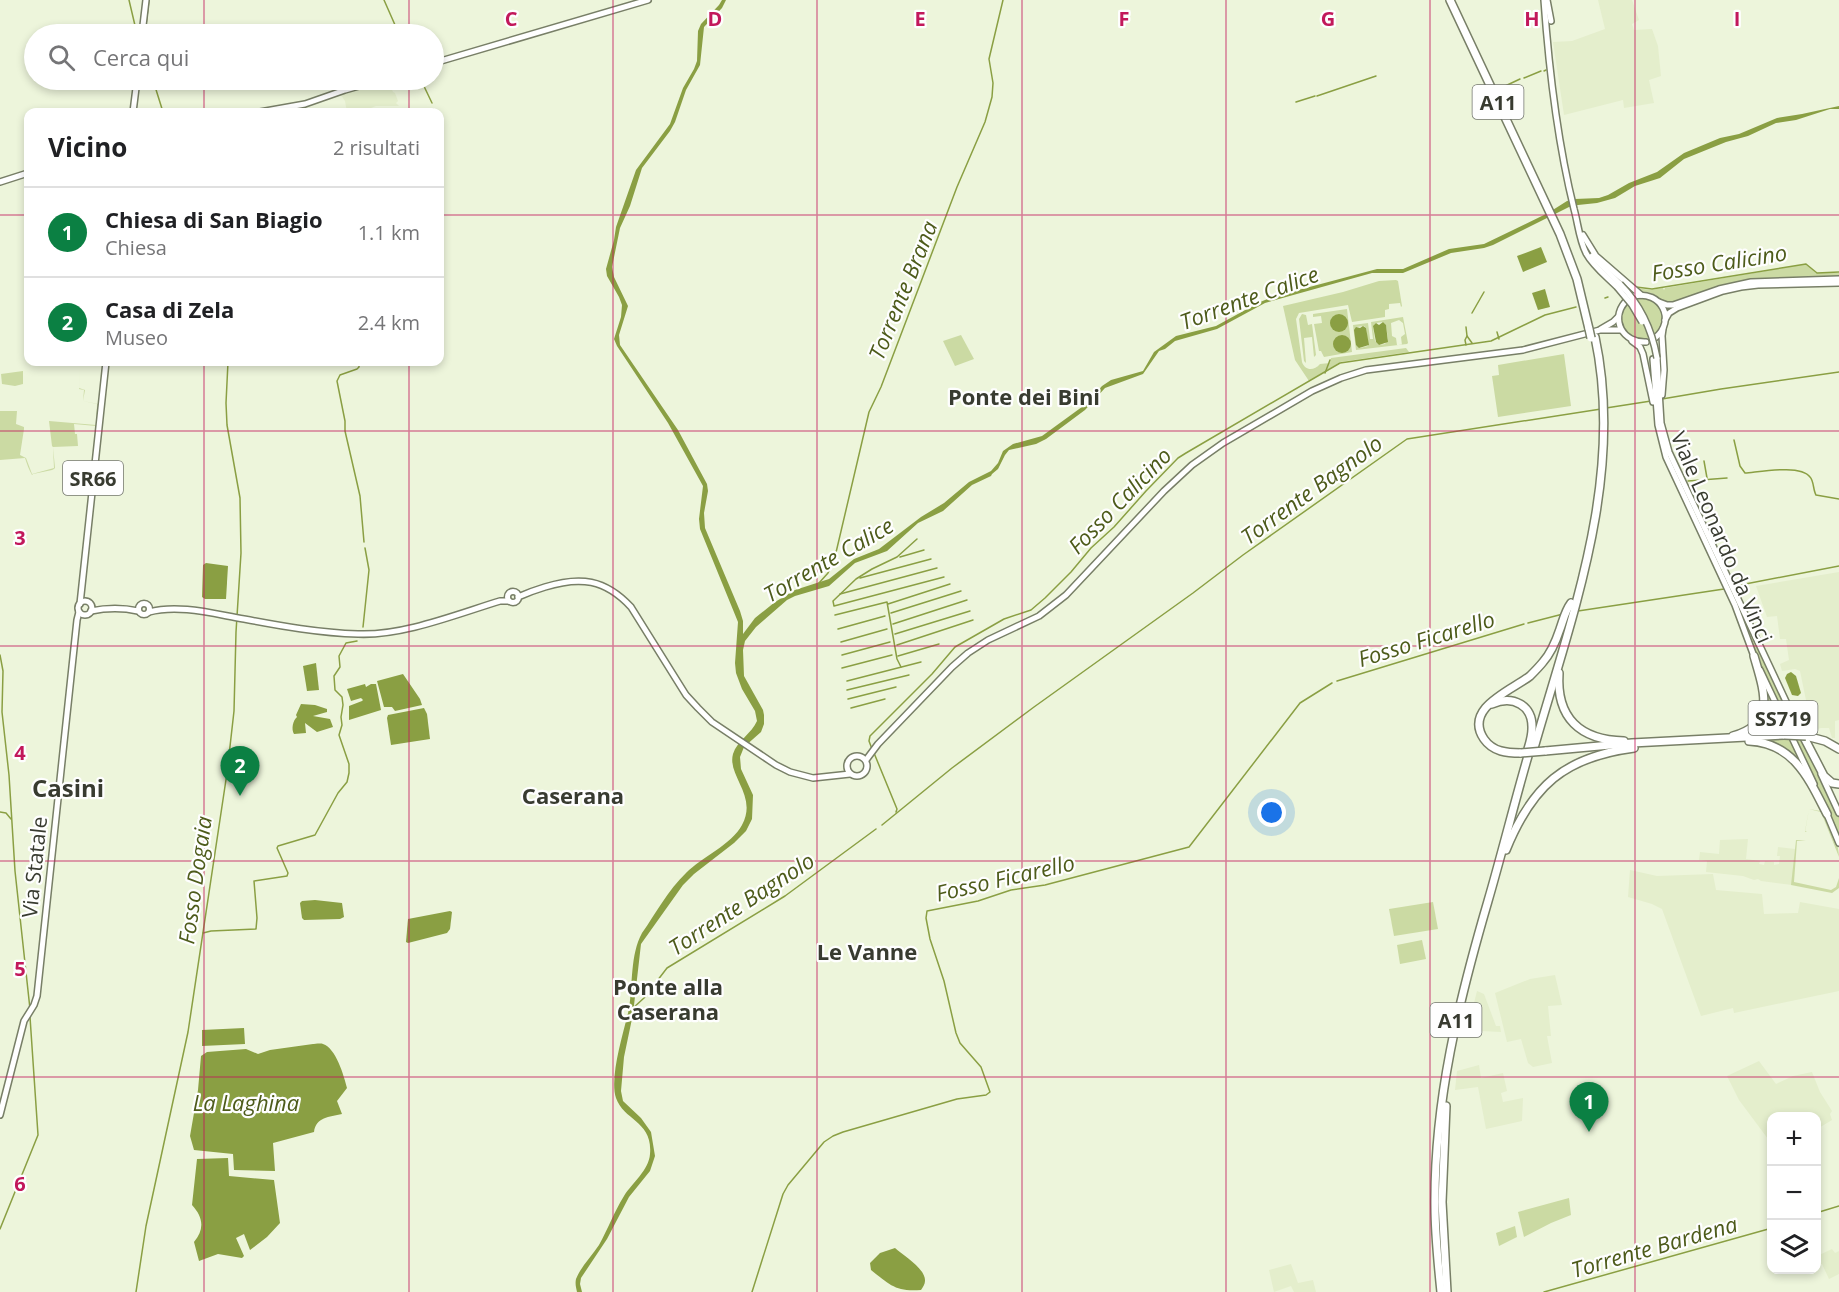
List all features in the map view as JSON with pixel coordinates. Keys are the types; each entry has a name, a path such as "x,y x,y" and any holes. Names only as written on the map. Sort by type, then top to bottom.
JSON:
{"highway":[{"name":"A11","path":"1447,1292 1442,1202 1443,1153 1448,1089 1456,1041 1529,752 1566,637 1589,553 1598,507 1602,469 1600,394 1593,332 1577,279 1556,221 1452,0"},
{"name":"A11","path":"1442,1292 1435,1206 1436,1158 1447,1068 1466,977 1583,561 1598,472 1601,421"},
{"path":"1570,603 1556,641 1544,661 1530,675 1494,699 1483,711 1479,726 1488,744 1503,752 1529,752 1784,735 1806,736 1825,741 1839,749"},
{"path":"1566,637 1558,689 1563,707 1573,723 1586,733 1599,738 1656,743"},
{"path":"1719,740 1750,729 1765,705 1764,691 1754,656"},
{"path":"1483,711 1492,704 1505,700 1513,700 1524,706 1532,722 1529,752"},
{"path":"1796,722 1824,776 1832,783 1839,784"},
{"path":"1719,740 1753,741 1769,745 1785,753 1795,761 1808,778 1827,814"},
{"path":"1506,850 1520,818 1537,794 1561,773 1591,758 1656,743"}],"main road":[{"path":"143,24 147,0"},
{"path":"444,60 648,0"},
{"path":"1545,0 1551,21"},
{"path":"1545,0 1550,80 1562,156 1588,261"},
{"path":"134,108 136,90"},
{"path":"286,108 305,105 344,90"},
{"path":"0,182 24,174"},
{"path":"1575,213 1586,247 1618,285"},
{"path":"1583,235 1596,256 1641,295 1665,305 1673,305 1719,288 1751,282 1839,281"},
{"path":"1585,250 1594,264 1633,298 1642,315 1652,338 1657,393"},
{"path":"1665,320 1669,313 1677,308 1734,289 1758,285 1839,281"},
{"path":"1634,297 1641,295"},
{"path":"1593,332 1613,322 1625,302"},
{"path":"1657,393 1665,320 1665,312 1659,302"},
{"path":"1618,316 1621,330 1640,347 1657,393"},
{"path":"1655,338 1663,329"},
{"path":"864,758 960,659 980,644 1031,620 1066,595 1170,485 1202,457 1312,391 1336,380 1377,368 1533,348 1593,332 1621,330"},
{"path":"1632,340 1646,342"},
{"name":"SR66","path":"91,609 83,603 80,594 106,366"},
{"name":"Viale Leonardo da Vinci","path":"1657,393 1662,430 1672,459 1839,813"},
{"name":"Viale Leonardo da Vinci","path":"1657,393 1656,415 1669,464 1735,605 1754,656 1839,843"},
{"path":"81,614 87,615 91,609 139,609 144,604 149,609 197,611 330,632 373,634 406,629 500,601 508,598 512,591 517,595 577,580 598,584 612,590 631,607 692,703 728,734 783,770 800,776 850,774 856,776 864,774 867,768 864,758"},
{"name":"Via Statale","path":"0,1115 26,1017 37,996 77,624 81,614 78,609 83,603"},
{"path":"139,609 144,615 149,609"},
{"path":"850,774 847,766 848,760 857,755 864,758"},
{"path":"836,774 847,766"}],"shaded area":[{"path":"1598,0 1632,0 1639,20 1632,24 1634,30 1652,29 1658,46 1661,76 1649,80 1654,103 1624,108 1623,100 1564,115 1553,42 1572,41 1605,29"},
{"path":"357,90 392,90 399,106 346,108 341,95"},
{"path":"1806,264 1816,273 1839,273 1839,277 1750,280 1728,284 1670,303 1635,288 1651,290 1663,288 1664,290"},
{"path":"1396,280 1402,306 1400,303 1389,304 1389,309 1385,310 1385,317 1352,322 1348,305 1299,313 1296,319 1302,362 1305,367 1312,369 1320,364 1330,363 1331,358 1406,348 1409,352 1340,362 1309,381 1295,360 1283,306 1379,281"},
{"path":"1642,297 1657,303 1663,318 1657,333 1642,339 1627,333 1621,318 1627,303"},
{"path":"1347,309 1352,352 1324,357 1319,351 1314,324 1322,323 1321,316 1313,317 1313,314"},
{"path":"1302,314 1306,315 1308,325 1312,324 1316,355 1314,357 1312,337 1304,338 1306,363 1299,319"},
{"path":"1403,317 1408,343 1402,345 1401,337 1405,334 1403,323 1399,320 1391,323 1392,336 1396,338 1398,345 1356,350 1353,325 1368,323 1370,339 1373,339 1371,322","holes":["1383,322 1386,326 1388,339 1385,344 1379,345 1375,341 1373,327 1376,323","1356,327 1366,328 1368,346 1360,348 1356,344"]},
{"path":"961,335 974,359 955,366 943,341"},
{"path":"1564,354 1571,406 1498,417 1492,376 1499,375 1498,365"},
{"path":"23,371 23,384 15,386 2,384 1,374"},
{"path":"83,401 98,404 96,426 74,424 78,446 53,447 49,421 96,425 97,404"},
{"path":"0,411 17,411 16,424 24,427 20,455 26,458 32,474 54,468 53,447 55,468 32,475 25,458 0,460"},
{"path":"1676,472 1786,704 1792,723 1799,732 1839,817 1839,836 1753,648"},
{"path":"1839,572 1839,720 1835,721 1835,738 1832,738 1829,728 1810,731 1801,708 1807,705 1800,671 1795,669 1782,671 1780,664 1789,660 1786,639 1780,639 1777,616 1767,617 1756,586"},
{"path":"1768,690 1807,773 1796,761 1746,736 1767,705 1766,691"},
{"path":"1812,788 1833,831 1839,857 1821,812 1809,809 1820,811 1811,791"},
{"path":"1748,839 1746,859 1760,861 1759,864 1764,865 1765,861 1774,862 1774,865 1779,864 1778,847 1795,849 1792,885 1706,872 1707,861 1699,860 1700,852 1719,854 1720,840"},
{"path":"1796,840 1806,840 1797,841 1794,882 1831,890 1836,887 1839,878 1839,888 1832,893 1791,885"},
{"path":"1630,870 1657,876 1713,874 1716,890 1762,894 1764,914 1798,913 1800,902 1839,909 1839,991 1734,1013 1733,1008 1701,1016 1662,909 1628,897"},
{"path":"1433,902 1438,929 1394,936 1389,909"},
{"path":"1422,940 1426,959 1400,964 1397,945"},
{"path":"1555,975 1562,1005 1548,1006 1551,1036 1547,1036 1552,1063 1533,1067 1528,1063 1521,1039 1507,1042 1495,993 1530,979"},
{"path":"1477,991 1484,994 1496,1026 1500,1026 1501,1032 1481,1031 1474,1003"},
{"path":"1759,1061 1776,1084 1793,1076 1812,1072 1820,1092 1832,1111 1830,1114 1832,1120 1821,1127 1821,1112 1767,1112 1767,1138 1739,1100 1727,1076"},
{"path":"1479,1065 1481,1078 1503,1073 1507,1091 1501,1093 1503,1102 1523,1098 1522,1121 1486,1129 1478,1087 1455,1090 1457,1071"},
{"path":"1569,1198 1571,1215 1524,1237 1518,1212"},
{"path":"1515,1226 1517,1237 1499,1246 1496,1233"},
{"path":"1832,1249 1835,1253 1839,1251 1839,1274 1829,1279 1821,1264 1821,1254"},
{"path":"1291,1264 1298,1283 1313,1280 1316,1292 1294,1292 1291,1286 1274,1292 1269,1270"}],"water":[{"path":"722,0 726,0 722,8 704,27 700,65 686,90 675,122 642,168 630,206 620,228 612,267 614,277 628,306 619,335 620,345 678,430 707,484 705,528 740,611 743,634 755,618 775,602 795,590 829,579 854,559 879,549 921,517 944,503 969,482 991,471 998,463 1003,451 1013,444 1042,436 1086,404 1102,386 1111,380 1143,371 1154,352 1176,336 1216,326 1272,297 1377,269 1403,269 1449,249 1484,244 1548,213 1567,201 1608,195 1629,183 1657,172 1684,153 1720,138 1739,134 1777,118 1839,106 1839,109 1830,109 1796,120 1776,123 1748,136 1726,142 1684,159 1660,178 1635,186 1615,198 1569,207 1493,245 1451,253 1403,273 1372,273 1265,303 1217,329 1175,341 1159,351 1143,374 1105,388 1085,410 1046,439 1036,444 1009,450 991,476 972,485 943,511 918,523 887,551 855,563 829,586 787,600 756,627 745,641 744,676 763,710 764,724 761,732 744,747 740,757 741,769 753,795 752,819 746,831 734,843 683,885 641,944 621,1091 623,1101 641,1118 651,1132 655,1156 650,1171 629,1197 607,1239 581,1278 582,1292 577,1292 578,1274 599,1245 624,1196 649,1160 650,1143 647,1135 643,1128 620,1106 614,1089 616,1066 629,1009 635,951 642,933 674,887 693,867 731,839 742,825 746,815 745,796 734,770 733,754 757,721 755,711 736,673 738,622 700,529 703,486 668,423 617,346 614,339 622,305 607,276 606,269 616,227 636,170 670,124 683,88 697,61 698,31 701,24"},
{"path":"1541,247 1547,262 1523,272 1517,256"},
{"path":"1545,289 1550,307 1538,310 1532,293"},
{"path":"1339,314 1345,317 1348,323 1345,329 1339,332 1333,329 1330,323 1333,317"},
{"path":"1383,322 1386,325 1388,342 1379,345 1376,342 1373,326"},
{"path":"1356,327 1366,328 1369,345 1359,348 1356,345 1354,330"},
{"path":"1342,335 1348,338 1351,344 1348,350 1342,353 1336,350 1333,344 1336,338"},
{"path":"206,563 228,566 226,599 202,597 203,565"},
{"path":"316,663 319,690 307,691 303,666"},
{"path":"1791,672 1796,676 1801,693 1798,696 1792,695 1785,678"},
{"path":"403,674 422,705 395,711 392,707 384,707 377,681"},
{"path":"365,684 366,687 376,684 381,710 349,720 349,706 363,700 361,698 351,701 347,689"},
{"path":"301,704 327,709 327,712 313,716 330,719 333,727 317,732 305,723 306,733 294,734 294,720"},
{"path":"424,708 427,714 430,739 391,745 388,715"},
{"path":"315,900 342,903 344,917 304,920 300,903"},
{"path":"452,912 450,929 447,933 406,942 408,919"},
{"path":"244,1028 245,1044 202,1046 202,1030"},
{"name":"La Laghina","path":"313,1044 328,1047 339,1063 347,1088 337,1101 342,1114 320,1121 314,1132 273,1143 275,1171 234,1170 233,1154 194,1150 190,1136 201,1056 207,1052 246,1049 258,1054"},
{"path":"228,1158 229,1176 274,1180 280,1223 250,1250 244,1234 236,1238 244,1256 242,1258 218,1254 199,1261 194,1242 200,1232 201,1223 192,1205 197,1159"},
{"path":"895,1248 922,1272 925,1281 921,1290 899,1289 871,1270 870,1263 880,1253"}],"waterway":[{"name":"Fosso Dogaia","path":"129,0 135,24"},
{"path":"146,24 149,0"},
{"path":"384,0 395,24"},
{"name":"Torrente Brana","path":"819,583 828,573 834,561 869,412 881,387 957,187 985,122 992,97 993,83 989,59 1003,0"},
{"path":"1524,78 1541,71"},
{"path":"1317,96 1376,76"},
{"path":"1503,87 1520,79"},
{"name":"Fosso Dogaia","path":"156,90 162,108"},
{"path":"426,90 432,103"},
{"path":"1296,102 1315,96"},
{"name":"Fosso Calicino","path":"1636,287 1652,289 1806,264 1817,273 1839,272"},
{"path":"1472,313 1484,292"},
{"name":"Fosso Calicino","path":"872,749 870,736 932,674 955,647 1004,619 1031,610 1071,572 1091,548 1114,527 1178,458 1340,363 1491,341 1545,315 1576,307"},
{"path":"1466,327 1467,336 1472,343"},
{"name":"Fosso Calicino","path":"1497,332 1499,339"},
{"path":"1466,345 1467,336"},
{"name":"Fosso Calicino","path":"1325,373 1330,360"},
{"name":"Fosso Dogaia","path":"136,1292 146,1226 188,1032 227,773 234,711 241,553 240,498 227,425 228,366"},
{"path":"359,366 357,369 340,375 337,381 345,431 360,496 364,542"},
{"name":"Torrente Bagnolo","path":"1662,399 1839,372"},
{"name":"Torrente Bagnolo","path":"1606,408 1651,401"},
{"name":"Torrente Bagnolo","path":"882,825 952,768 1034,707 1407,439 1601,409"},
{"path":"1734,440 1740,466 1745,473 1798,471 1805,473 1811,479 1816,495 1839,499"},
{"path":"1704,461 1707,478"},
{"path":"1688,481 1727,478"},
{"path":"917,539 897,557 856,579 833,601 834,606 944,577"},
{"path":"363,627 369,570 365,548"},
{"path":"900,557 924,550"},
{"path":"860,578 931,559"},
{"name":"Fosso Ficarello","path":"1735,586 1839,566"},
{"path":"840,594 937,568"},
{"path":"888,604 950,584"},
{"name":"Fosso Ficarello","path":"1578,611 1724,589"},
{"path":"891,613 961,591"},
{"path":"893,624 967,600"},
{"path":"835,615 887,602 897,659 901,667"},
{"path":"895,634 970,611"},
{"name":"Fosso Ficarello","path":"1528,623 1563,614"},
{"path":"838,629 885,616"},
{"path":"897,645 973,620"},
{"name":"Fosso Ficarello","path":"1337,681 1524,624"},
{"path":"841,642 887,629"},
{"path":"203,933 256,929 254,881 287,876 288,873 278,846 315,835 338,793 347,782 349,764 339,735 343,705 342,697 335,690 334,676 340,667 339,656 346,643 357,641"},
{"path":"842,655 890,642"},
{"path":"898,656 939,644"},
{"path":"0,655 3,671 2,712 9,775 15,871 30,1009"},
{"path":"842,668 892,655"},
{"path":"847,681 921,662"},
{"path":"847,690 909,675"},
{"name":"Fosso Ficarello","path":"752,1292 783,1194 824,1142 843,1132 957,1099 986,1095 990,1092 981,1067 960,1043 956,1033 944,981 930,939 927,911 978,901 1011,890 1045,885 1189,847 1300,703 1332,683"},
{"path":"848,699 896,687"},
{"path":"851,708 885,699"},
{"name":"Fosso Calicino","path":"874,753 897,809 896,812"},
{"path":"0,812 6,813 11,819"},
{"name":"Torrente Bagnolo","path":"632,1009 644,998 667,968 785,896 876,829"},
{"path":"0,1229 38,1135 30,1017"},
{"name":"Torrente Bardena","path":"1821,1211 1839,1206"},
{"name":"Torrente Bardena","path":"1544,1292 1767,1229"}],"place":[{"name":"Casa di Zela","path":"240,796"},
{"name":"Chiesa di San Biagio","path":"1589,1132"}],"district":[{"name":"Ponte dei Bini","path":"1024,396"},
{"name":"Casini","path":"68,787"},
{"name":"Caserana","path":"573,795"},
{"name":"Le Vanne","path":"867,951"},
{"name":"Ponte alla Caserana","path":"668,998"}],"water label":[{"name":"Torrente Calice","path":"1249,297"},
{"name":"Torrente Calice","path":"828,559"}]}
